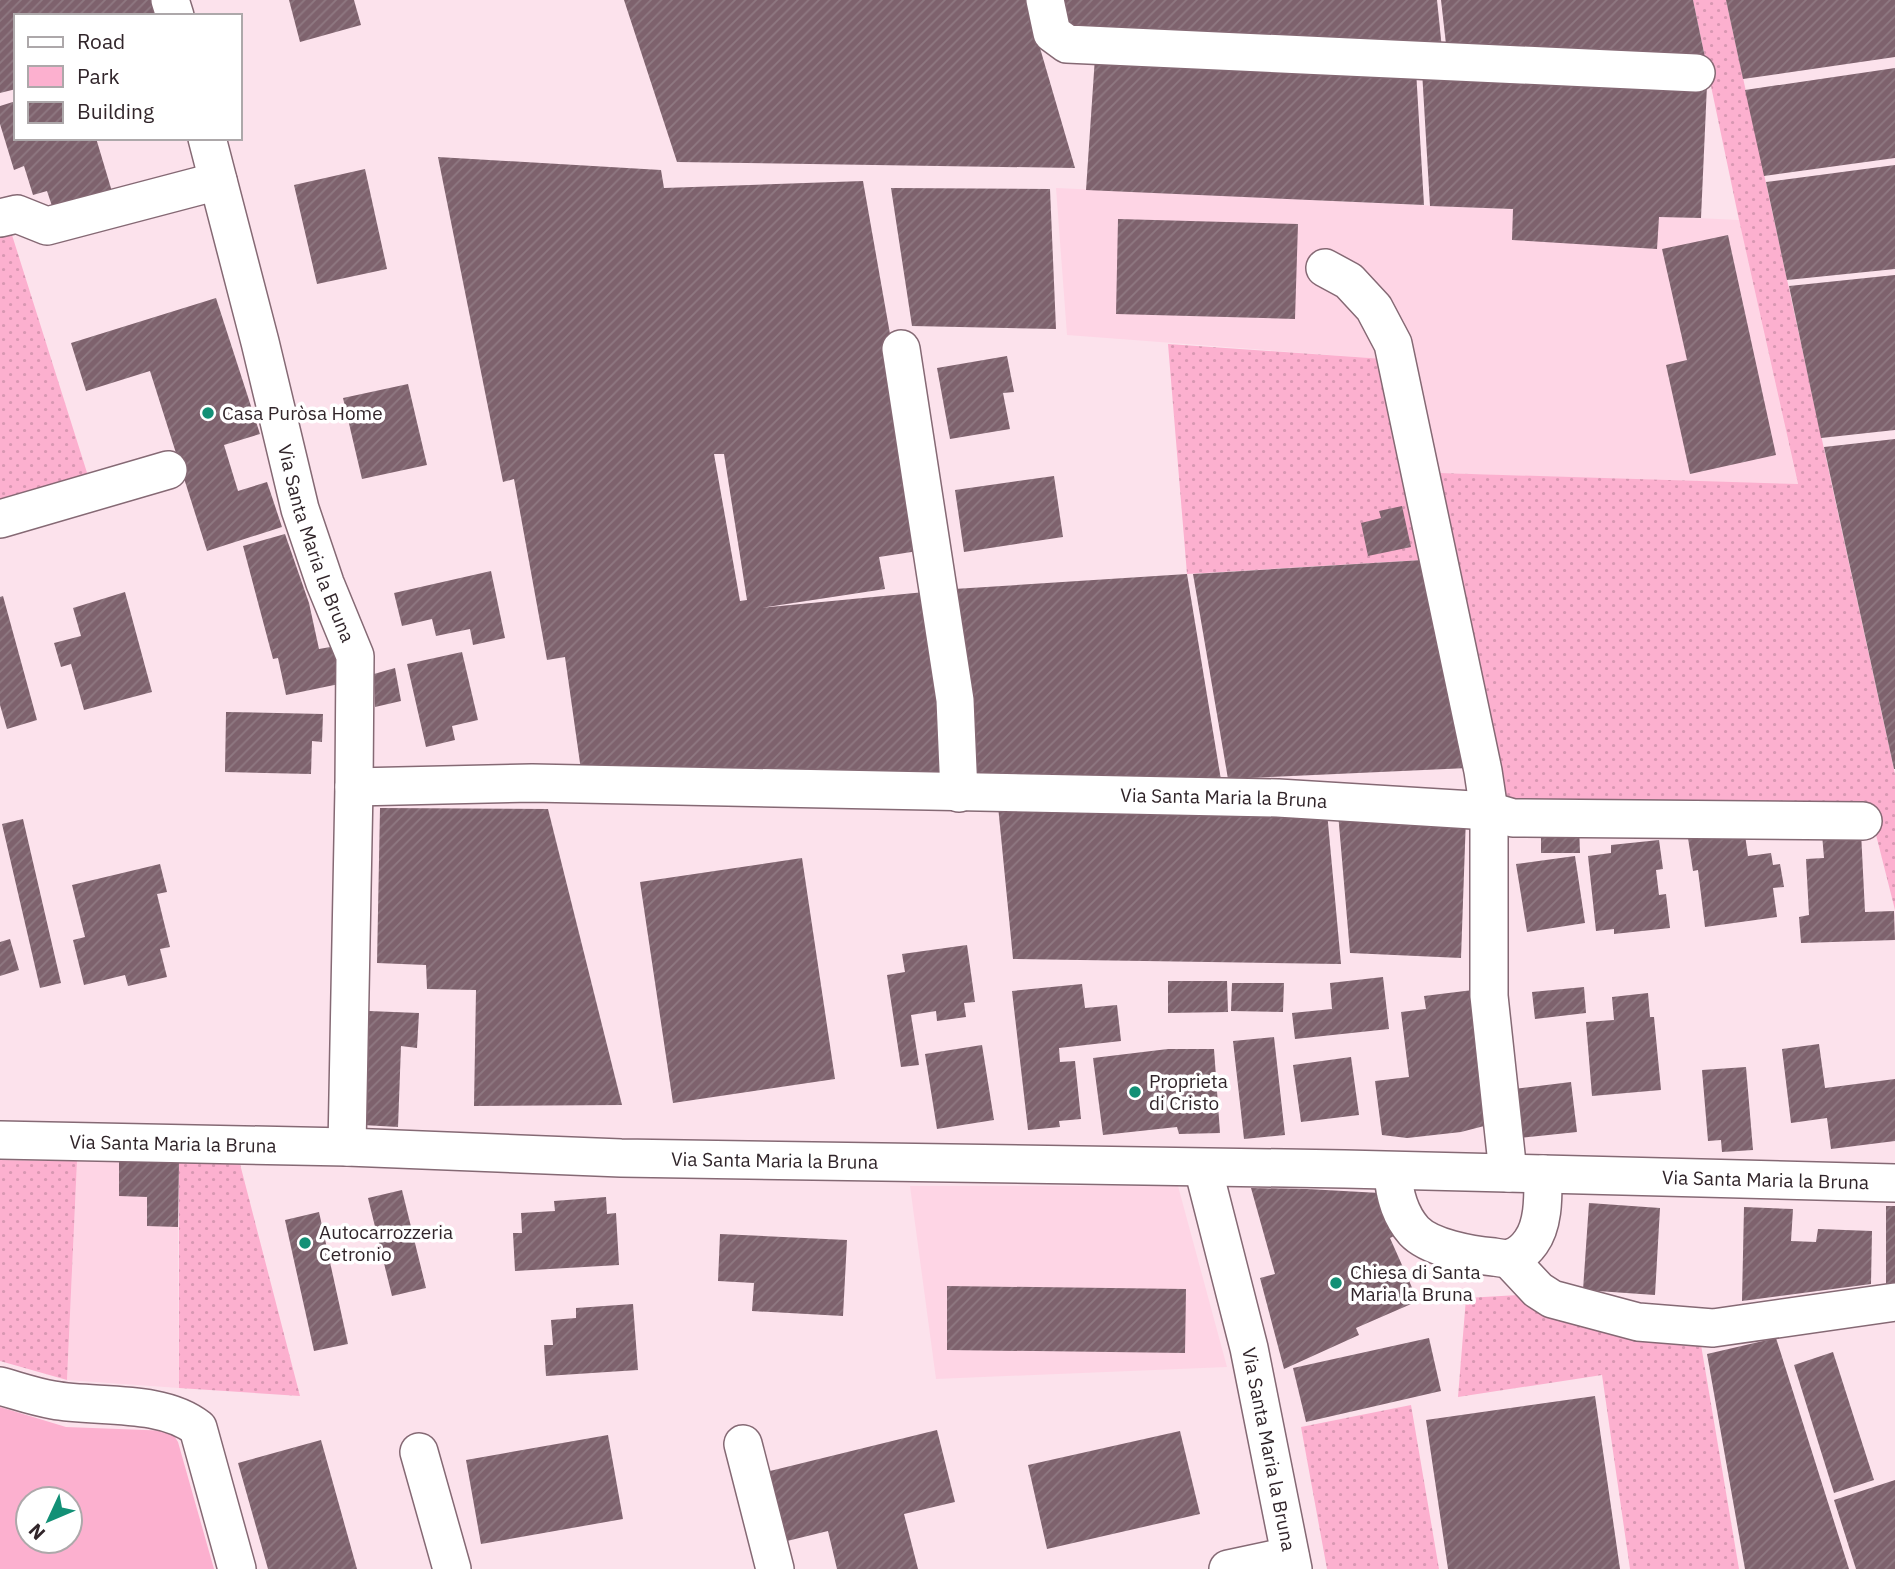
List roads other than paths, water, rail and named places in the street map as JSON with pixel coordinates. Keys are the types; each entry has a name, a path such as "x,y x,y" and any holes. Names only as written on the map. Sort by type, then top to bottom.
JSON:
{"street":[{"path":"1045,0 1052,33 1067,44 1696,73"},
{"name":"Via Santa Maria la Bruna","path":"208,140 300,509 325,583 355,656 347,1147"},
{"path":"0,218 17,214 47,226 218,181"},
{"path":"1325,268 1349,281 1374,308 1393,344 1483,771 1489,811 1489,996 1525,1174 1543,1197 1538,1230 1522,1251 1508,1259 1468,1255 1442,1247 1416,1233 1404,1217 1394,1192 1393,1172"},
{"path":"901,349 955,701 959,793"},
{"path":"0,519 168,470"},
{"name":"Via Santa Maria la Bruna","path":"354,787 532,783 1278,798 1489,811 1513,818 1863,821"},
{"name":"Via Santa Maria la Bruna","path":"0,1140 347,1147 635,1159 1203,1167 1895,1183"},
{"name":"Via Santa Maria la Bruna","path":"1203,1167 1249,1348 1291,1563"},
{"path":"1508,1259 1538,1290 1552,1299 1638,1322 1713,1328 1895,1302"},
{"path":"0,1386 53,1400 144,1408 186,1419 198,1428 237,1569"},
{"path":"743,1444 775,1569"},
{"path":"419,1452 452,1569"},
{"path":"1228,1569 1291,1563"}],"place":[{"name":"Casa Puròsa Home","path":"208,413"},
{"name":"Proprieta di Cristo","path":"1135,1092"},
{"name":"Autocarrozzeria Cetronio","path":"305,1243"},
{"name":"Chiesa di Santa Maria la Bruna","path":"1336,1283"}]}
